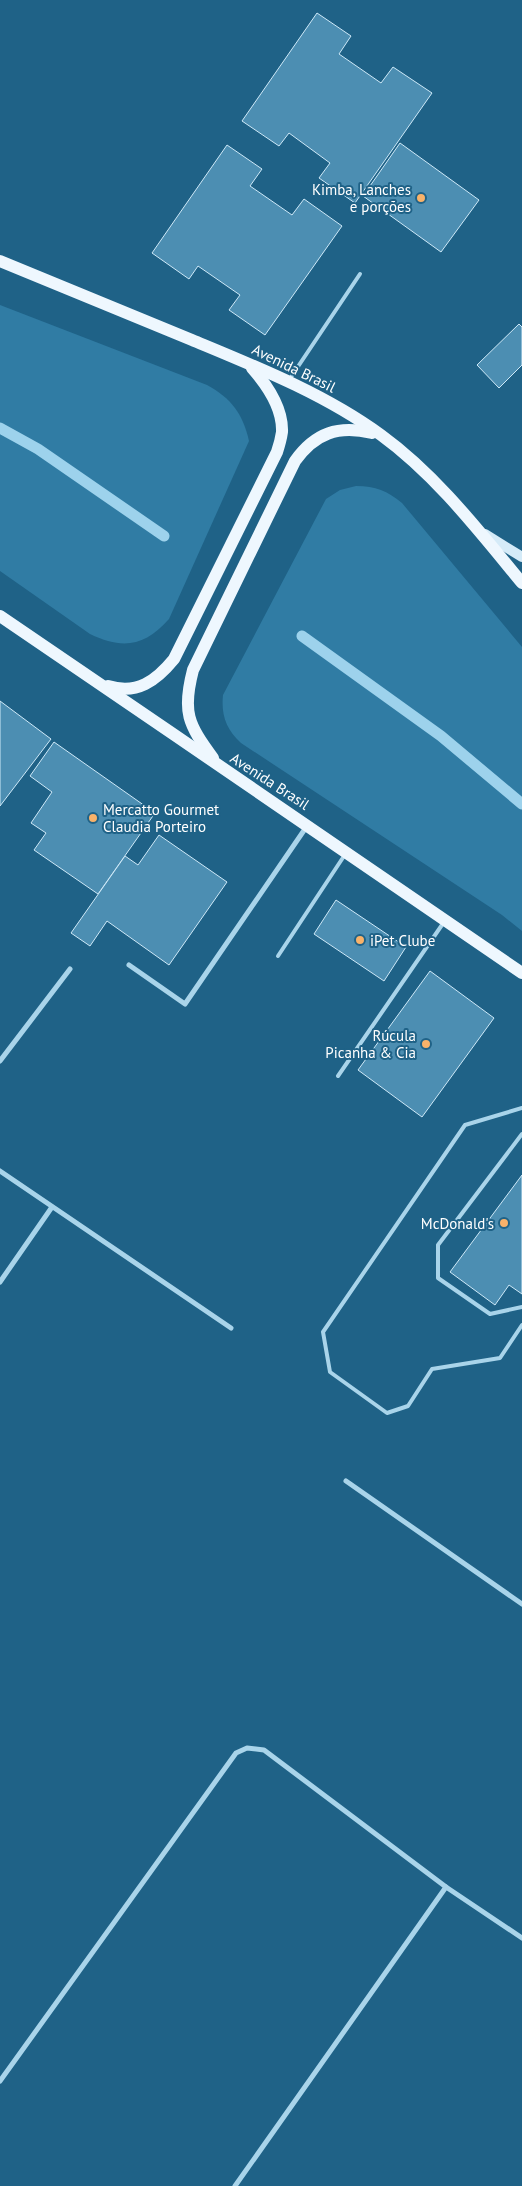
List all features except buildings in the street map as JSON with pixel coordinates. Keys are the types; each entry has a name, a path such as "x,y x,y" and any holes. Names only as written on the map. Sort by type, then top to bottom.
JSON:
{"main road":[{"name":"Avenida Brasil","path":"0,261 247,362 332,405 382,435 428,475 477,528 522,583"},
{"path":"99,683 122,690 141,686 159,677 174,660 277,452 282,431 277,407 267,385 247,362"},
{"path":"219,767 198,738 188,718 187,694 193,670 295,461 306,446 318,437 356,429 382,435"},
{"name":"Avenida Brasil","path":"0,616 522,973"}],"street":[{"path":"477,528 522,557"},
{"path":"130,965 185,1004 308,825"},
{"path":"0,1061 70,969"},
{"path":"0,1171 231,1328"},
{"path":"0,1282 52,1206"},
{"path":"346,1481 522,1604"},
{"path":"0,2081 236,1753 247,1748 264,1750 446,1887 522,1938"},
{"path":"235,2186 446,1887"}],"lane":[{"path":"288,382 360,274"},
{"path":"278,956 347,852"},
{"path":"338,1076 445,920"},
{"path":"522,1108 464,1125 323,1332 330,1372 387,1413 408,1406 432,1369 500,1358 522,1325"},
{"path":"522,1134 438,1245 438,1278 490,1314 522,1307"}],"shaded area":[{"path":"0,305 207,385 229,401 243,423 249,441 169,619 151,635 142,640 133,643 113,642 90,634 0,571"},
{"path":"356,486 381,490 402,503 522,647 522,931 502,915 241,743 228,727 223,709 223,695 326,499 340,490"}],"waterway":[{"path":"0,428 38,449 164,536"},
{"path":"302,636 441,736 522,804"}],"place":[{"name":"Kimba, Lanches e porções","path":"421,198"},
{"name":"Mercatto Gourmet Claudia Porteiro","path":"93,818"},
{"name":"iPet Clube","path":"360,940"},
{"name":"Rúcula Picanha & Cia","path":"426,1044"},
{"name":"McDonald's","path":"504,1223"}]}
